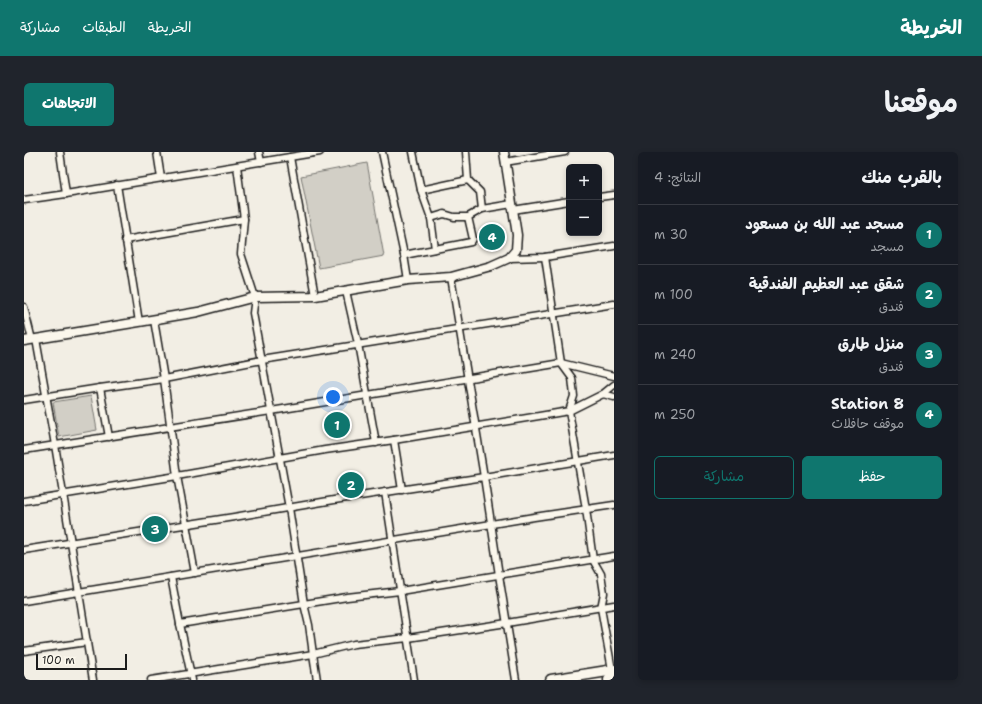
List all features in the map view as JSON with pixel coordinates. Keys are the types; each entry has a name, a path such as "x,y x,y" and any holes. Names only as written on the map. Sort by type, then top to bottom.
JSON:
{"main road":[{"path":"551,680 612,675"}],"street":[{"path":"60,152 66,194"},
{"path":"157,152 161,178"},
{"path":"259,152 261,162"},
{"path":"24,200 320,152"},
{"path":"382,152 404,254 408,280"},
{"path":"413,152 421,190 431,218 435,249"},
{"path":"466,152 468,180 480,192 482,209"},
{"path":"504,152 517,235 516,250 509,258"},
{"path":"505,162 565,152"},
{"path":"290,157 315,296"},
{"path":"237,166 244,218 241,254 255,297 253,313 289,508 304,604 310,625 317,680"},
{"path":"421,190 468,180"},
{"path":"117,185 139,322"},
{"path":"602,196 614,194"},
{"path":"431,218 444,214 454,217 468,217 482,209 566,201"},
{"path":"404,254 471,242 473,239 468,217"},
{"path":"125,240 244,218"},
{"path":"31,340 198,312 255,297 315,296 408,280 451,277 491,266 509,258 545,257 614,246"},
{"path":"545,257 561,363 572,378 574,396 569,412 586,509 592,560 601,574 604,593 601,608 612,675"},
{"path":"451,277 516,680"},
{"path":"346,291 358,344 376,443"},
{"path":"24,400 164,379 262,360 358,344 614,304"},
{"path":"24,307 31,340 47,396 70,543 94,680"},
{"path":"154,320 164,379 177,476 195,573"},
{"path":"24,450 55,444 271,412 561,363 614,376"},
{"path":"24,501 325,450 569,412 603,394 614,385"},
{"path":"100,388 109,437"},
{"path":"603,394 614,397"},
{"path":"394,440 402,490"},
{"path":"24,550 614,455"},
{"path":"385,492 414,680"},
{"path":"24,601 614,505"},
{"path":"180,624 304,604 400,591 614,556"},
{"path":"171,577 192,677"},
{"path":"151,680 192,677 313,654 354,644 408,638 614,606"},
{"path":"24,651 87,642"}],"shaded area":[{"path":"367,163 384,256 319,268 301,176"},
{"path":"91,396 97,430 59,437 53,402"}],"place":[{"name":"8 Station","path":"492,237"},
{"name":"مسجد عبد الله بن مسعود","path":"337,425"},
{"name":"شقق عبد العظيم الفندقية","path":"351,485"},
{"name":"منزل طارق","path":"155,529"}]}
